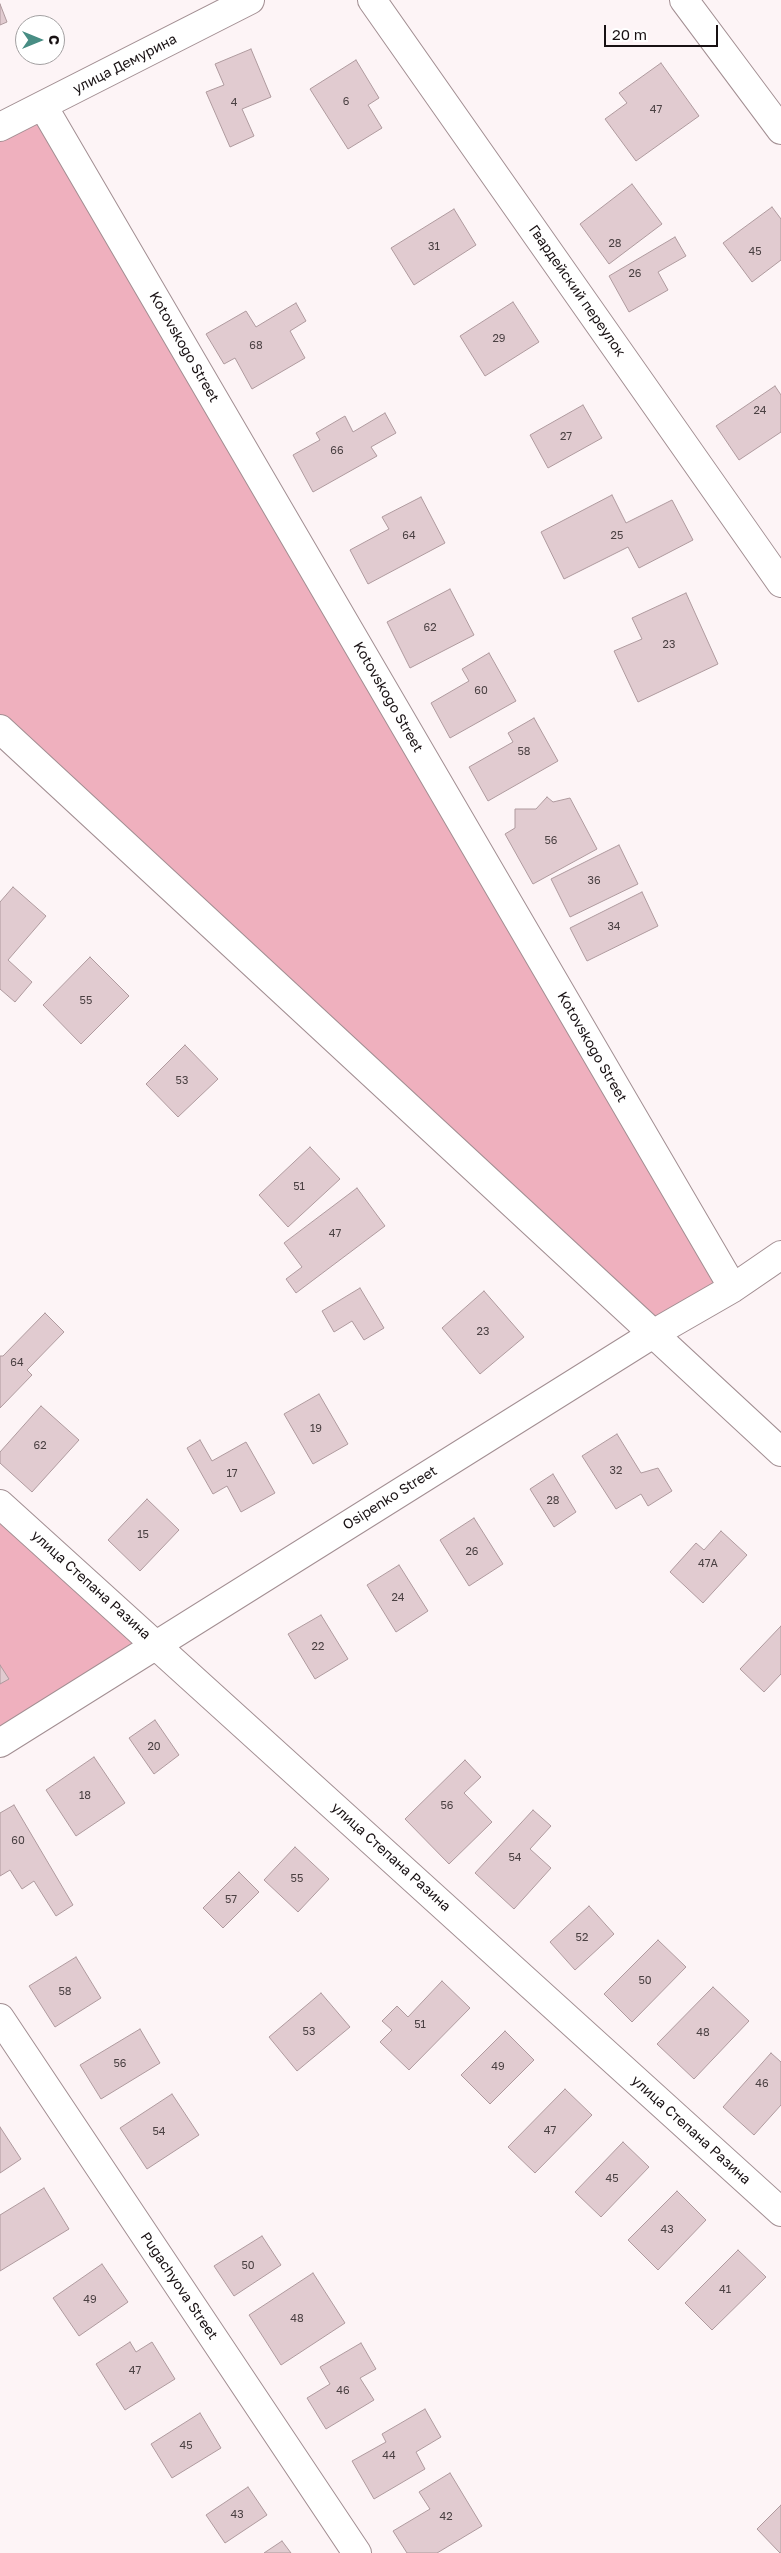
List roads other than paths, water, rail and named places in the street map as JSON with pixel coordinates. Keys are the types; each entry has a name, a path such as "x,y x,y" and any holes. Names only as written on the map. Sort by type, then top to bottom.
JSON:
{"street":[{"name":"улица Демурина","path":"0,127 250,0"},
{"name":"Гвардейский переулок","path":"372,0 781,583"},
{"path":"684,0 781,130"},
{"name":"Kotovskogo Street","path":"43,106 733,1288"},
{"path":"0,729 781,1452"},
{"name":"Osipenko Street","path":"0,1743 653,1334 733,1288 781,1255"},
{"name":"улица Степана Разина","path":"0,1504 781,2212"},
{"name":"Pugachyova Street","path":"0,2018 357,2553"}]}
